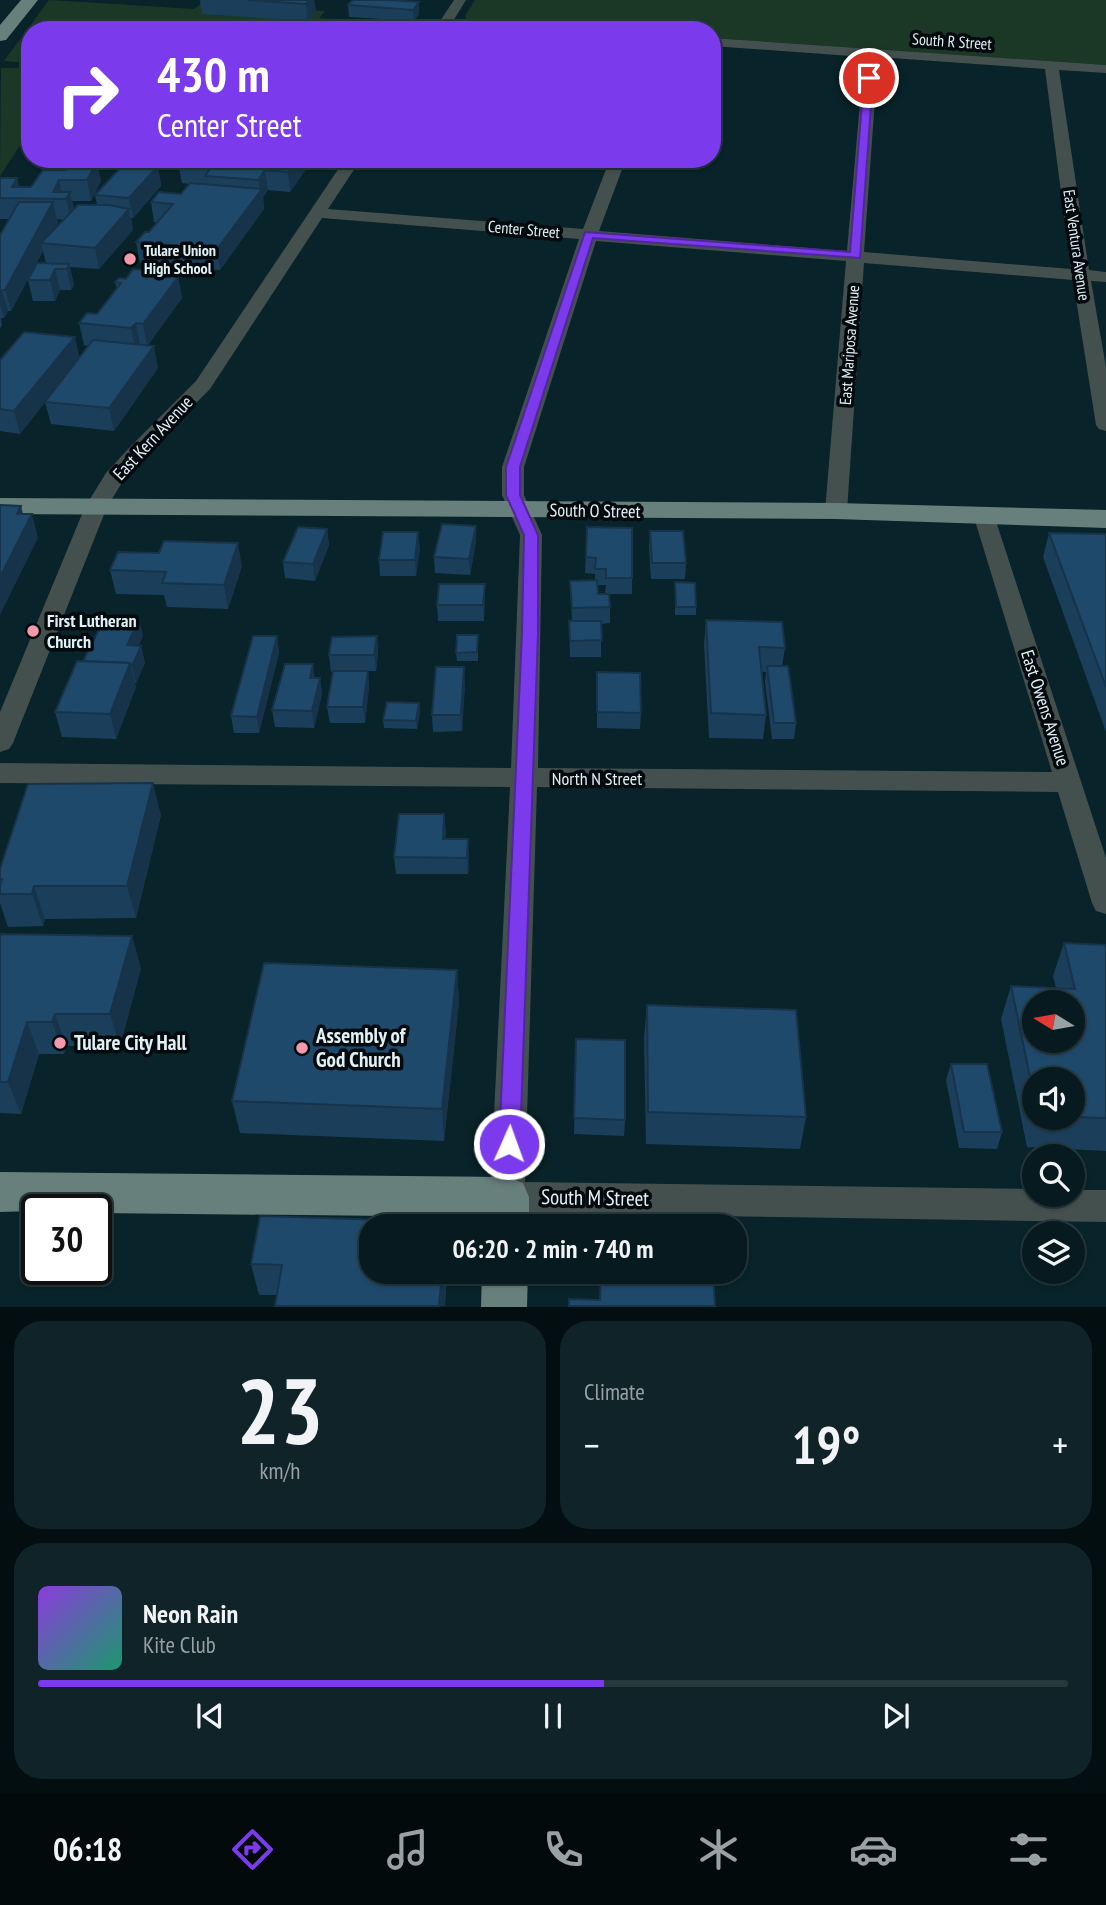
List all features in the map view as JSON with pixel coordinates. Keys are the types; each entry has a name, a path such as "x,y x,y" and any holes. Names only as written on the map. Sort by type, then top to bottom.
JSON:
{"main road":[{"path":"0,36 30,0"},
{"name":"South O Street","path":"0,506 836,511 1106,519"},
{"name":"South M Street","path":"0,1192 507,1212"},
{"path":"504,1307 505,1284"}],"street":[{"path":"446,21 460,0"},
{"name":"South R Street","path":"721,42 1106,69"},
{"name":"East Mariposa Avenue","path":"836,511 871,53"},
{"name":"East Ventura Avenue","path":"1051,65 1106,425"},
{"name":"East Kern Avenue","path":"0,743 96,507 114,478 135,453 203,385 348,168"},
{"path":"507,1212 531,535 513,495 513,467 589,235 615,168"},
{"name":"Center Street","path":"318,213 1106,278"},
{"name":"East Owens Avenue","path":"984,514 1106,902"},
{"name":"North N Street","path":"0,773 1069,782"},
{"name":"South M Street","path":"507,1212 1106,1206"}],"green space":[{"path":"49,0 194,9 202,3 325,11 319,18 362,21 34,21"},
{"path":"475,0 1106,0 1106,65 721,39 721,21 479,21 466,20 465,16"},
{"path":"21,38 21,62 4,61"},
{"path":"1,68 21,68 21,144 0,176"}],"building":[{"path":"248,0 309,0 306,4"},
{"path":"353,0 419,2 413,10 348,5"},
{"path":"94,168 87,180 59,180 53,192 70,192 66,199 0,198 0,178 17,178 12,187 31,187 43,170"},
{"path":"120,168 156,168 129,198 95,195"},
{"path":"211,168 291,168 288,172 265,170 258,180 205,176"},
{"path":"190,183 262,189 217,249 136,242 145,232 149,232 173,204 151,202 159,192 181,194"},
{"path":"19,202 53,202 5,290 0,294 0,235"},
{"path":"78,205 109,205 129,209 95,248 41,243"},
{"path":"37,263 69,264 67,269 55,269 50,280 28,280"},
{"path":"133,269 171,273 169,276 178,277 143,324 136,323 131,328 79,323 87,313 97,314 121,283 115,282 119,278 126,279"},
{"path":"24,332 75,337 14,411 0,409 0,360"},
{"path":"93,340 154,346 109,408 45,402"},
{"path":"0,505 21,506 17,514 32,514 0,577"},
{"path":"442,524 476,526 469,559 434,557"},
{"path":"298,527 327,529 313,564 283,562"},
{"path":"587,527 632,528 632,578 606,578 606,569 595,569 596,558 586,557"},
{"path":"650,531 683,531 686,563 652,563"},
{"path":"383,532 418,532 415,560 379,560"},
{"path":"1049,533 1106,534 1106,687"},
{"path":"164,541 238,543 224,585 162,583 166,572 110,570 118,552 159,553"},
{"path":"597,580 598,594 609,594 610,607 572,608 570,581"},
{"path":"675,582 695,583 696,607 676,607"},
{"path":"439,584 485,584 483,605 437,605"},
{"path":"105,618 139,620 127,645 141,646 132,666 130,663 83,661"},
{"path":"706,620 782,622 785,648 759,647 766,715 711,713"},
{"path":"569,621 601,621 602,640 570,641"},
{"path":"457,635 478,635 477,652 456,653"},
{"path":"253,636 277,636 257,717 231,716"},
{"path":"377,636 374,655 329,655 332,637"},
{"path":"77,661 130,663 110,714 55,712"},
{"path":"285,664 313,664 310,678 320,678 312,711 272,710"},
{"path":"767,666 788,666 796,723 774,723"},
{"path":"436,667 464,667 461,715 432,715"},
{"path":"333,671 368,671 363,707 327,707"},
{"path":"597,672 640,673 641,713 597,712"},
{"path":"387,702 419,703 416,721 383,720"},
{"path":"153,783 127,886 34,886 32,894 0,894 0,869 28,784"},
{"path":"399,814 444,814 443,839 468,839 467,858 394,857"},
{"path":"0,934 132,936 110,1014 55,1014 52,1022 27,1022 8,1082 0,1082"},
{"path":"1064,943 1106,945 1106,1118 1085,1117 1085,1067 1028,1067 1025,1054 1085,1054 1085,990 1022,990 1022,1039 1011,986 1075,989"},
{"path":"264,963 457,970 442,1109 232,1101"},
{"path":"647,1005 796,1010 806,1117 648,1112"},
{"path":"576,1039 625,1040 625,1120 574,1118"},
{"path":"951,1064 987,1064 1002,1132 964,1132"},
{"path":"260,1216 359,1219 359,1284 441,1284 439,1306 275,1306 282,1265 251,1264"},
{"path":"601,1284 714,1284 715,1306 569,1306 569,1299 600,1300"}],"place":[{"name":"Tulare Union High School","path":"130,259"},
{"name":"First Lutheran Church","path":"33,631"},
{"name":"Tulare City Hall","path":"60,1043"},
{"name":"Assembly of God Church","path":"302,1048"}],"route":[{"path":"509,1144 530,633 531,535 513,495 513,467 521,436 589,235 856,256 869,78"}]}
